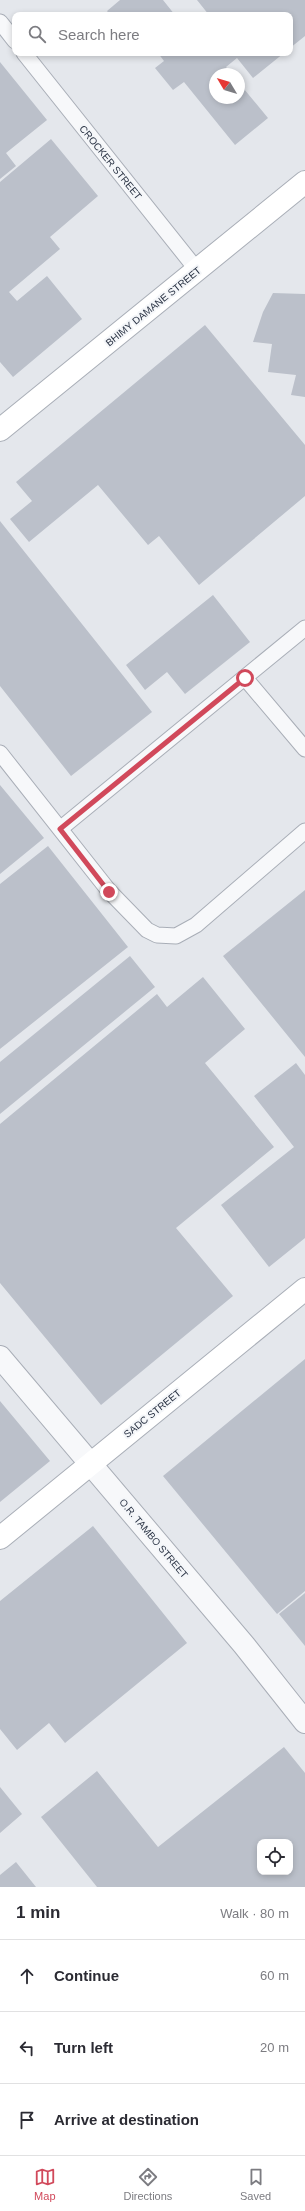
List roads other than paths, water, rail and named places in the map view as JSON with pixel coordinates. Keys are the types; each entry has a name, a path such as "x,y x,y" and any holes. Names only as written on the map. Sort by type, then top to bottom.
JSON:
{"main road":[{"name":"BHIMY DAMANE STREET","path":"0,430 305,182"},
{"name":"SADC STREET","path":"0,1538 305,1288"}],"street":[{"name":"O.R. TAMBO STREET","path":"0,1357 244,1645 305,1722"}],"lane":[{"path":"0,22 12,37"},
{"name":"CROCKER STREET","path":"26,56 197,270"},
{"path":"60,829 305,628"},
{"path":"245,678 305,749"},
{"path":"0,753 109,892 147,930 157,935 176,936 196,925 305,831"}]}
